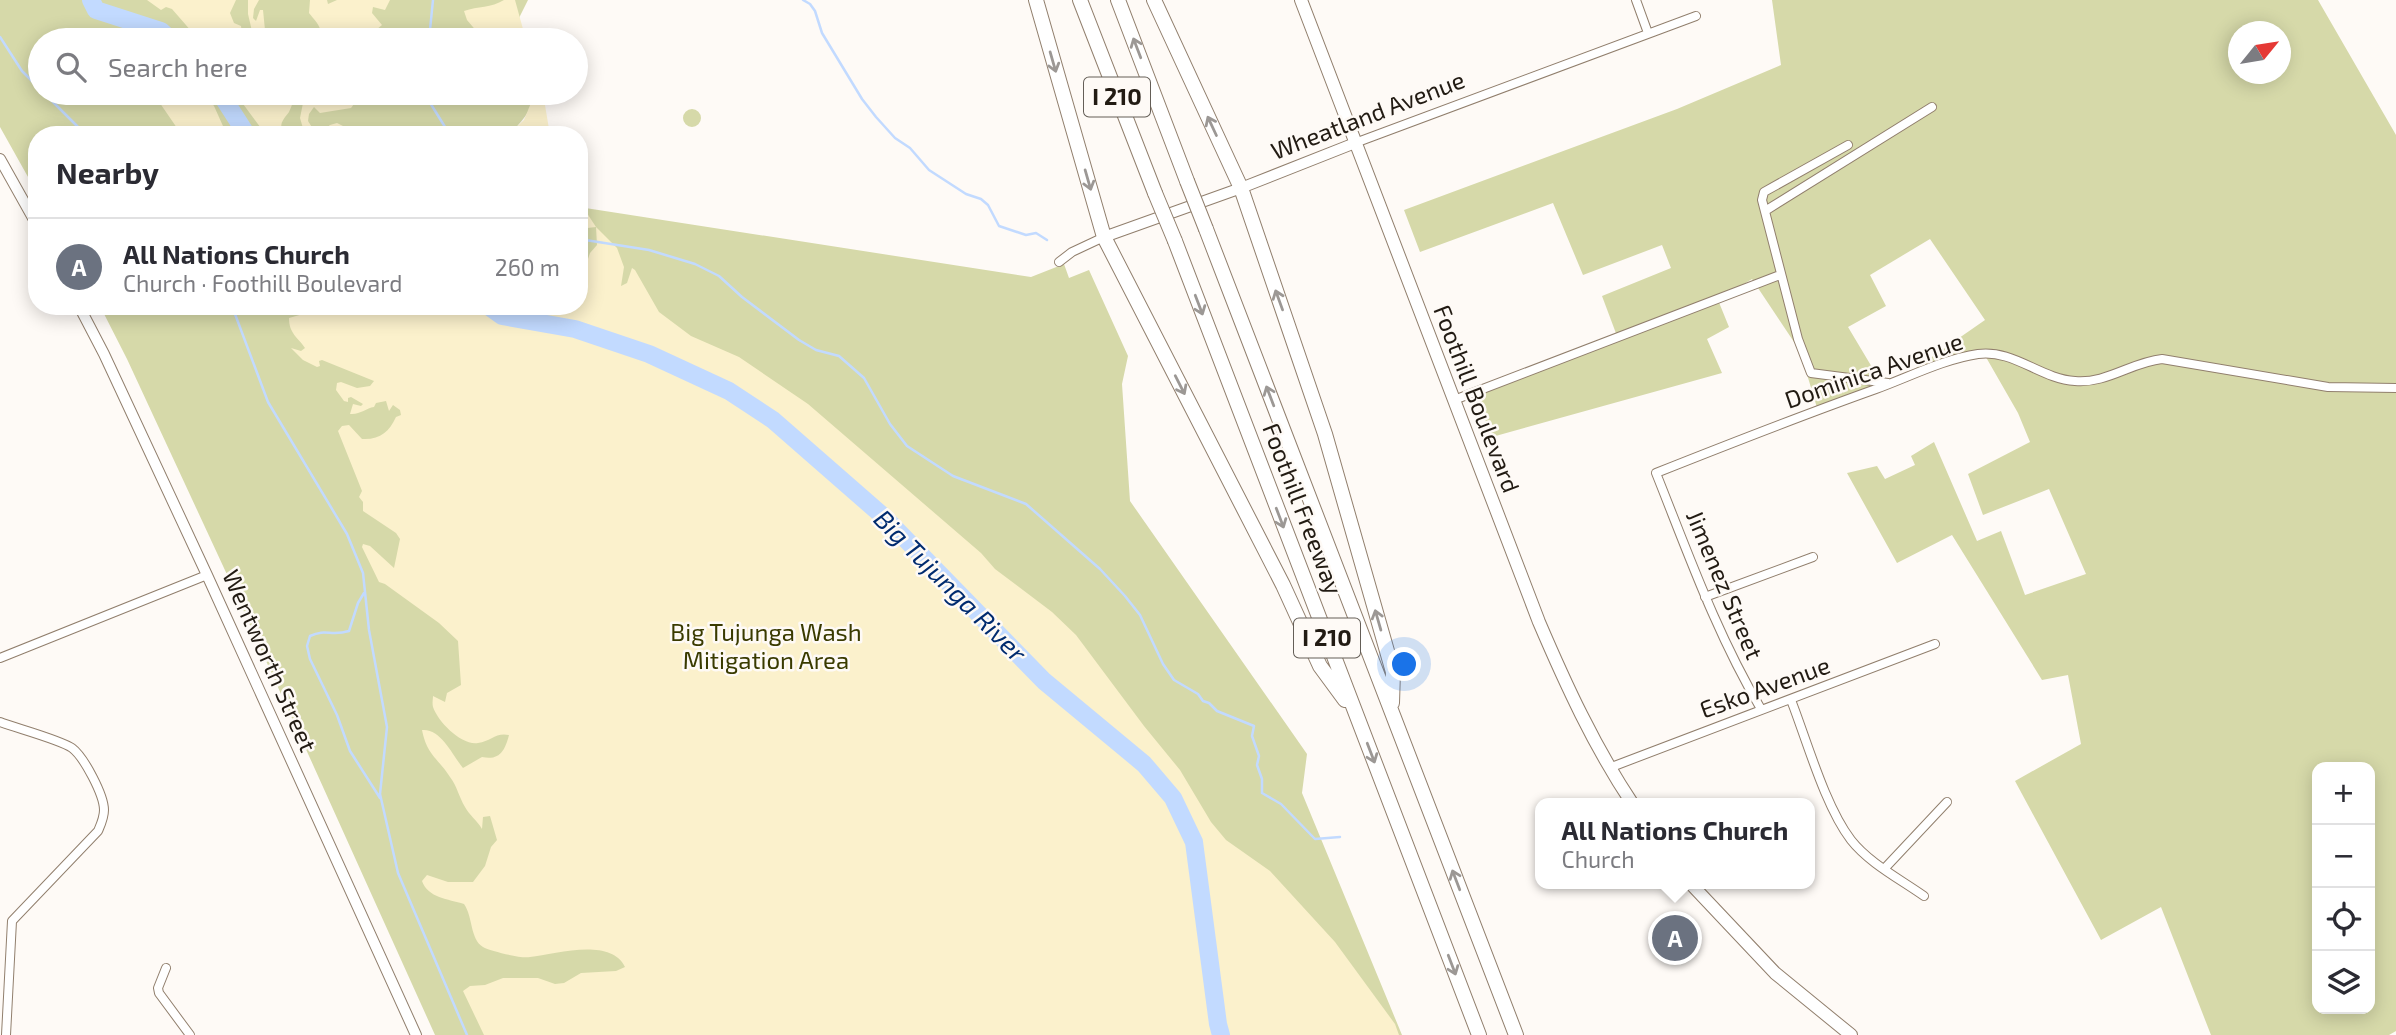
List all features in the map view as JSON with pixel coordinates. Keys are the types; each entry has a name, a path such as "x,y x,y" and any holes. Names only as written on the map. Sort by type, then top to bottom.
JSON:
{"highway":[{"path":"1036,0 1104,237 1283,585 1320,666 1356,715"},
{"name":"Foothill Freeway","path":"1080,0 1479,1035"},
{"name":"Foothill Freeway","path":"1118,0 1516,1035"},
{"path":"1154,0 1241,188 1325,434 1393,672 1392,711"}],"main road":[{"name":"Foothill Boulevard","path":"1301,0 1539,622 1572,699 1609,768 1629,798"},
{"name":"Wheatland Avenue","path":"1104,237 1241,188 1355,143"},
{"path":"0,159 28,209"},
{"name":"Wentworth Street","path":"84,315 207,575 416,1035"},
{"path":"1696,889 1775,973 1851,1035"}],"street":[{"path":"1636,0 1648,33"},
{"name":"Wheatland Avenue","path":"1355,143 1696,16"},
{"path":"1765,211 1932,107"},
{"path":"1848,145 1764,192 1762,200 1798,339 1811,373 1891,383"},
{"name":"Wheatland Avenue","path":"1059,262 1072,252 1104,237"},
{"path":"1454,400 1780,275"},
{"name":"Dominica Avenue","path":"1656,473 1891,383 1979,354 1995,355 2022,363 2055,378 2076,382 2098,380 2151,360 2162,359 2328,387 2396,388"},
{"name":"Jimenez Street","path":"1656,473 1705,597 1742,676 1762,709"},
{"path":"1705,597 1813,557"},
{"path":"0,658 207,575"},
{"name":"Esko Avenue","path":"1609,768 1935,645"},
{"path":"1791,700 1836,817 1860,849 1924,896"},
{"path":"0,722 72,748 84,762 99,790 104,807 98,831 12,921 6,1035"},
{"path":"1885,868 1947,802"},
{"path":"166,968 158,988 159,993 190,1035"}],"green space":[{"path":"0,0 528,0 514,28 28,28 28,105 531,105 517,126 28,126 28,177 0,127"},
{"path":"1772,0 2318,0 2396,135 2396,1031 2389,1035 2211,1035 2161,907 2101,940 2015,781 2081,744 2068,675 2042,680 1952,535 1897,563 1847,473 1877,466 1885,479 1915,465 1911,456 1934,442 1977,541 2001,531 2025,595 2086,574 2049,489 1983,515 1968,474 2030,442 2018,413 1983,352 1961,354 1913,370 1985,320 1930,239 1870,275 1886,306 1848,327 1882,384 1818,411 1800,351 1752,279 1718,300 1729,327 1707,339 1722,373 1492,437 1474,392 1617,336 1602,296 1671,268 1662,245 1583,275 1553,203 1420,252 1404,210 1677,109 1781,65"},
{"path":"688,109 696,109 701,118 699,125 688,127 683,122 683,114"},
{"name":"Big Tujunga Wash Mitigation Area","path":"588,208 1031,277 1064,264 1069,278 1089,270 1128,356 1122,384 1130,501 1307,754 1302,793 1402,1035 435,1035 105,315 588,315"}],"sand":[{"path":"147,0 236,0 230,13 234,23 241,28 189,28 172,9 166,7 161,10"},
{"path":"248,0 259,0 253,18 256,21 260,10 263,10 265,28 251,28"},
{"path":"310,0 327,0 328,4 337,0 390,0 385,10 373,7 372,13 382,25 378,28 319,28 309,13"},
{"path":"515,0 523,28 474,28 467,20 464,11"},
{"path":"161,105 213,105 223,126 176,126"},
{"path":"244,105 292,105 281,126 259,126"},
{"path":"303,105 353,105 351,108 320,113 314,107 309,114 308,121 311,126 302,126 300,118"},
{"path":"530,105 545,105 548,126 518,126 524,120"},
{"path":"588,215 596,227 588,228"},
{"name":"Big Tujunga Wash Mitigation Area","path":"596,227 617,248 624,267 621,286 627,283 632,268 635,270 659,312 691,336 739,357 808,404 981,553 995,569 1052,612 1076,635 1180,770 1211,822 1226,840 1270,871 1335,942 1395,1024 1399,1035 484,1035 463,991 470,986 485,985 503,978 538,978 555,984 564,983 581,973 616,971 625,967 618,958 608,952 595,950 526,957 487,949 476,939 464,904 439,897 425,887 422,881 427,875 448,882 473,882 485,866 491,847 497,840 490,816 483,817 482,829 467,810 452,780 430,751 422,730 435,733 441,738 463,768 482,757 497,756 503,750 509,735 472,743 451,732 440,719 433,707 433,696 445,702 447,693 461,685 458,641 439,623 379,582 362,547 363,544 370,546 394,568 400,539 396,533 363,511 363,502 359,497 362,491 338,431 342,426 349,425 362,439 374,438 387,431 396,417 401,415 400,410 393,405 389,411 386,401 350,414 353,404 363,404 351,397 348,402 344,401 336,390 337,383 357,388 370,386 374,381 322,360 317,367 303,360 291,348 301,351 305,348 292,332 289,318 300,315 588,315 588,259 597,245"}],"waterway":[{"name":"Big Tujunga River","path":"91,0 96,10 152,28"},
{"path":"430,28 433,0"},
{"path":"803,0 815,11 822,33 862,99 895,138 910,148 929,170 966,194 981,199 988,205 999,226 1026,235 1036,233 1047,240"},
{"path":"0,37 28,77"},
{"path":"56,105 77,126"},
{"name":"Big Tujunga River","path":"228,105 241,126"},
{"path":"431,105 444,126"},
{"path":"588,240 649,250 695,264 719,276 799,340 816,350 839,356 864,378 890,424 907,446 953,476 1026,504 1100,569 1125,596 1140,615 1163,664 1174,680 1198,694 1217,711 1254,726 1252,736 1259,756 1257,765 1262,779 1262,793 1281,804 1315,839 1340,837"},
{"path":"235,315 268,402 347,534 363,573 369,630 387,727 380,794 398,873 467,1035"},
{"name":"Big Tujunga River","path":"501,315 575,329 649,354 729,391 773,420 884,517 1044,681 1144,764 1173,798 1194,842 1221,1035"},
{"path":"364,593 349,631 310,636 307,646 310,659 337,715 350,751 380,798"}],"place":[{"name":"All Nations Church","path":"1675,938"}]}
